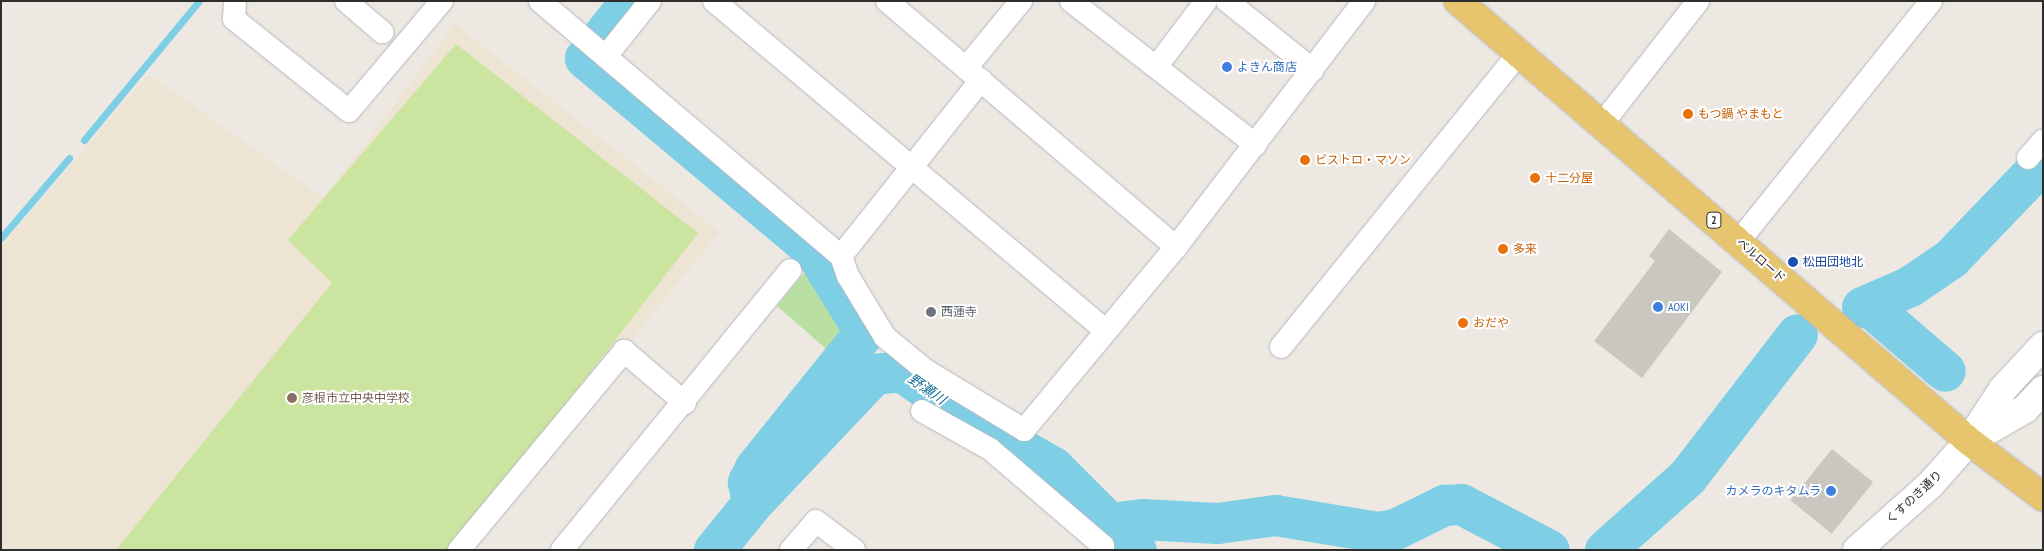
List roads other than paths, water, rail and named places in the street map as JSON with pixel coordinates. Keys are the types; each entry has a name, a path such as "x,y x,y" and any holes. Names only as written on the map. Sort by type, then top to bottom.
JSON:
{"main road":[{"name":"ベルロード","path":"1458,1 1739,240 1969,441 2043,497"},
{"name":"くすのき通り","path":"1857,550 1930,484 1969,441 2004,388 2043,346"},
{"name":"くすのき通り","path":"1969,441 2025,409 2043,390"}],"street":[{"path":"235,1 234,19 349,111 442,1"},
{"path":"346,1 382,32"},
{"path":"540,1 842,256 848,276 885,337 925,370 1024,430 1176,247 1256,145 1364,1"},
{"path":"606,56 650,1"},
{"path":"714,1 1106,330"},
{"path":"887,1 1176,247"},
{"path":"842,256 911,166 1021,1"},
{"path":"1071,1 1157,66 1256,145"},
{"path":"1157,66 1206,1"},
{"path":"1227,1 1312,70"},
{"path":"1602,124 1698,1"},
{"path":"1739,240 1931,1"},
{"path":"1281,347 1519,54"},
{"path":"2028,158 2043,141"},
{"path":"562,550 685,403 700,378 790,270"},
{"path":"471,546 624,351 685,403"},
{"path":"922,412 990,449 1102,546 1102,550"},
{"path":"791,550 816,521 854,550"}],"waterway":[{"path":"84,140 199,1"},
{"path":"601,38 630,1"},
{"path":"590,53 585,58 814,250 862,328 861,336 755,468 748,482 752,503"},
{"path":"1,238 69,158"},
{"path":"1862,307 1910,286 1951,258 2043,162"},
{"path":"1868,305 1945,371"},
{"path":"1605,550 1687,477 1797,334"},
{"name":"野瀬川","path":"714,550 752,503 874,374 901,371 974,422 1053,467 1136,550"},
{"path":"1109,523 1142,519 1217,523 1275,515 1378,532 1395,529 1444,505 1461,504 1549,550"}],"place":[{"name":"よきん商店","path":"1227,67"},
{"name":"もつ鍋 やまもと","path":"1688,114"},
{"name":"ビストロ・マソン","path":"1305,160"},
{"name":"十二分屋","path":"1535,178"},
{"name":"多来","path":"1503,249"},
{"name":"松田団地北","path":"1793,262"},
{"name":"AOKI","path":"1658,307"},
{"name":"西蓮寺","path":"931,312"},
{"name":"おだや","path":"1463,323"},
{"name":"彦根市立中央中学校","path":"292,398"},
{"name":"カメラのキタムラ","path":"1831,491"}]}
